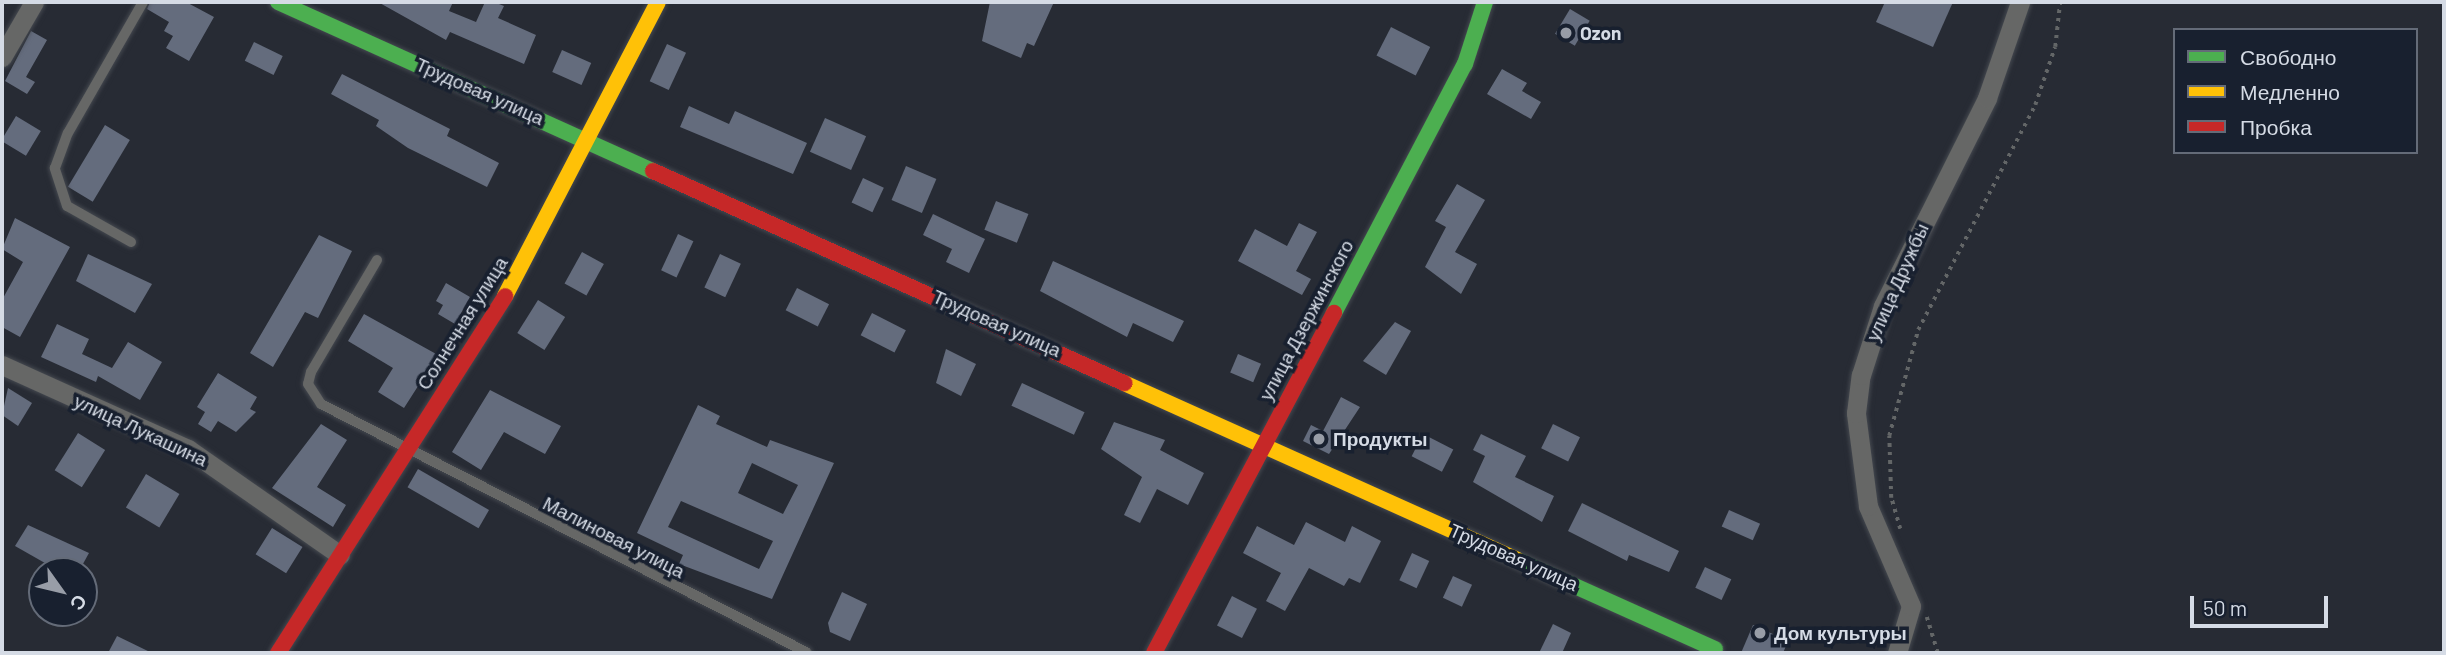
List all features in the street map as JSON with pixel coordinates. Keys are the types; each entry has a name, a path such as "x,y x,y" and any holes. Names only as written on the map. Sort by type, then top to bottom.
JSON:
{"street":[{"path":"2,57 34,2"},
{"name":"Трудовая улица","path":"278,2 590,140 1715,649"},
{"name":"Солнечная улица","path":"278,653 516,279 590,140 658,2"},
{"name":"улица Дзержинского","path":"1154,653 1465,64 1485,2"},
{"name":"улица Дружбы","path":"1897,653 1911,606 1868,506 1856,413 1861,375 1883,306 1987,98 2020,2"},
{"name":"улица Лукашина","path":"2,365 188,449 340,555"}],"lane":[{"path":"131,242 67,206 55,168 68,133 143,2"},
{"name":"Малиновая улица","path":"377,260 308,384 321,404 407,452 806,652"}],"path":[{"path":"1902,537 1891,498 1889,436 1918,330 2035,105 2055,47 2060,2"},
{"path":"1922,602 1938,653"}],"building":[{"path":"150,2 186,2 214,17 189,61 166,48 173,36 164,31 169,22 147,9"},
{"path":"378,2 453,2 449,11 476,22 485,2 494,2 504,6 498,18 536,35 524,64 450,32 446,40"},
{"path":"990,2 1054,2 1034,46 1027,43 1021,58 982,41"},
{"path":"1885,2 1953,2 1933,47 1876,22"},
{"path":"1570,9 1590,21 1575,46 1555,34"},
{"path":"1391,27 1430,47 1416,75 1376,56"},
{"path":"31,31 47,40 26,77 35,82 27,94 5,81"},
{"path":"254,42 283,56 274,75 245,61"},
{"path":"667,44 686,53 669,90 650,81"},
{"path":"562,50 591,63 581,85 552,72"},
{"path":"1502,69 1527,83 1522,91 1541,102 1531,119 1487,94"},
{"path":"342,74 450,129 447,136 499,163 487,187 408,148 376,126 379,120 331,94"},
{"path":"689,106 729,124 735,111 807,143 793,174 680,127"},
{"path":"16,116 41,131 26,156 2,141"},
{"path":"825,118 866,136 851,170 810,152"},
{"path":"105,125 130,140 93,202 68,187"},
{"path":"906,166 936,179 922,213 892,200"},
{"path":"863,178 884,188 872,212 852,202"},
{"path":"1457,184 1485,200 1455,252 1477,264 1461,294 1425,267 1446,227 1435,221"},
{"path":"996,201 1028,214 1017,243 984,230"},
{"path":"933,214 985,239 969,273 946,262 952,249 923,235"},
{"path":"15,218 70,247 20,337 2,327 2,300 23,262 2,249"},
{"path":"1299,223 1317,232 1296,271 1311,279 1302,295 1238,261 1255,229 1287,246"},
{"path":"678,234 693,241 677,277 661,270"},
{"path":"319,235 352,251 318,318 305,312 273,367 250,353"},
{"path":"582,252 604,264 586,296 565,283"},
{"path":"88,254 152,284 135,313 76,281"},
{"path":"720,254 741,264 725,297 704,288"},
{"path":"1053,261 1184,321 1173,342 1133,323 1127,337 1040,291"},
{"path":"446,283 470,297 455,324 438,314 443,305 436,301"},
{"path":"797,288 829,304 818,327 786,310"},
{"path":"538,300 565,317 544,350 517,333"},
{"path":"872,313 906,330 895,353 861,335"},
{"path":"364,314 438,355 404,408 378,392 393,368 348,341"},
{"path":"1395,322 1411,331 1386,375 1363,361"},
{"path":"57,324 89,339 82,354 112,368 128,342 162,362 140,400 98,376 96,382 41,357"},
{"path":"946,349 976,364 961,396 936,383"},
{"path":"1238,354 1261,364 1253,382 1230,372"},
{"path":"218,373 257,397 250,409 256,412 236,432 218,421 211,432 198,424 205,412 197,407"},
{"path":"1022,383 1085,412 1074,435 1011,406"},
{"path":"8,388 32,403 18,426 2,415"},
{"path":"490,390 561,426 545,454 504,432 481,470 452,452"},
{"path":"1341,397 1360,407 1329,454 1303,441 1311,425 1323,431"},
{"path":"698,405 720,416 716,424 767,447 770,440 834,463 772,599 679,564 683,555 637,533","holes":["752,463 798,485 783,514 738,493","681,501 773,541 759,569 668,527"]},
{"path":"1114,422 1165,440 1160,450 1204,473 1188,505 1157,489 1140,523 1124,515 1142,477 1101,449"},
{"path":"321,424 347,440 317,487 346,505 333,527 272,488"},
{"path":"1553,424 1580,437 1568,461 1541,448"},
{"path":"78,433 105,450 82,487 55,470"},
{"path":"1423,434 1453,449 1442,472 1412,456"},
{"path":"1481,434 1526,456 1515,477 1554,496 1542,522 1473,482 1485,456 1473,450"},
{"path":"418,469 489,510 479,528 408,487"},
{"path":"146,474 179,494 159,528 126,507"},
{"path":"1582,503 1679,551 1669,572 1629,555 1627,561 1568,531"},
{"path":"1729,510 1760,524 1753,540 1722,526"},
{"path":"1306,522 1345,542 1352,526 1381,541 1360,583 1349,578 1344,586 1309,568 1285,611 1266,601 1281,573 1243,553 1257,526 1294,545"},
{"path":"28,525 89,553 87,557 34,557 15,546"},
{"path":"272,528 303,547 286,573 256,554"},
{"path":"1412,553 1429,561 1417,588 1399,580"},
{"path":"1705,567 1731,579 1722,600 1695,588"},
{"path":"1453,576 1472,585 1462,607 1443,598"},
{"path":"842,592 867,604 850,641 830,632 828,623"},
{"path":"1232,596 1257,609 1242,638 1217,625"},
{"path":"1553,624 1571,633 1562,653 1539,653"},
{"name":"Дом культуры","path":"1753,625 1788,641 1783,653 1741,653"},
{"path":"117,636 152,653 108,653"}],"traffic: fast":[{"path":"278,2 653,171"},
{"path":"1334,313 1465,64 1485,2"},
{"path":"1517,560 1715,649"}],"traffic: slow":[{"path":"505,296 658,2"},
{"path":"1124,383 1517,560"}],"traffic: jam":[{"path":"653,171 1124,383"},
{"path":"278,653 505,296"},
{"path":"1154,653 1334,313"}],"place":[{"name":"Ozon","path":"1566,33"},
{"name":"Продукты","path":"1319,439"},
{"name":"Дом культуры","path":"1760,633"}]}
